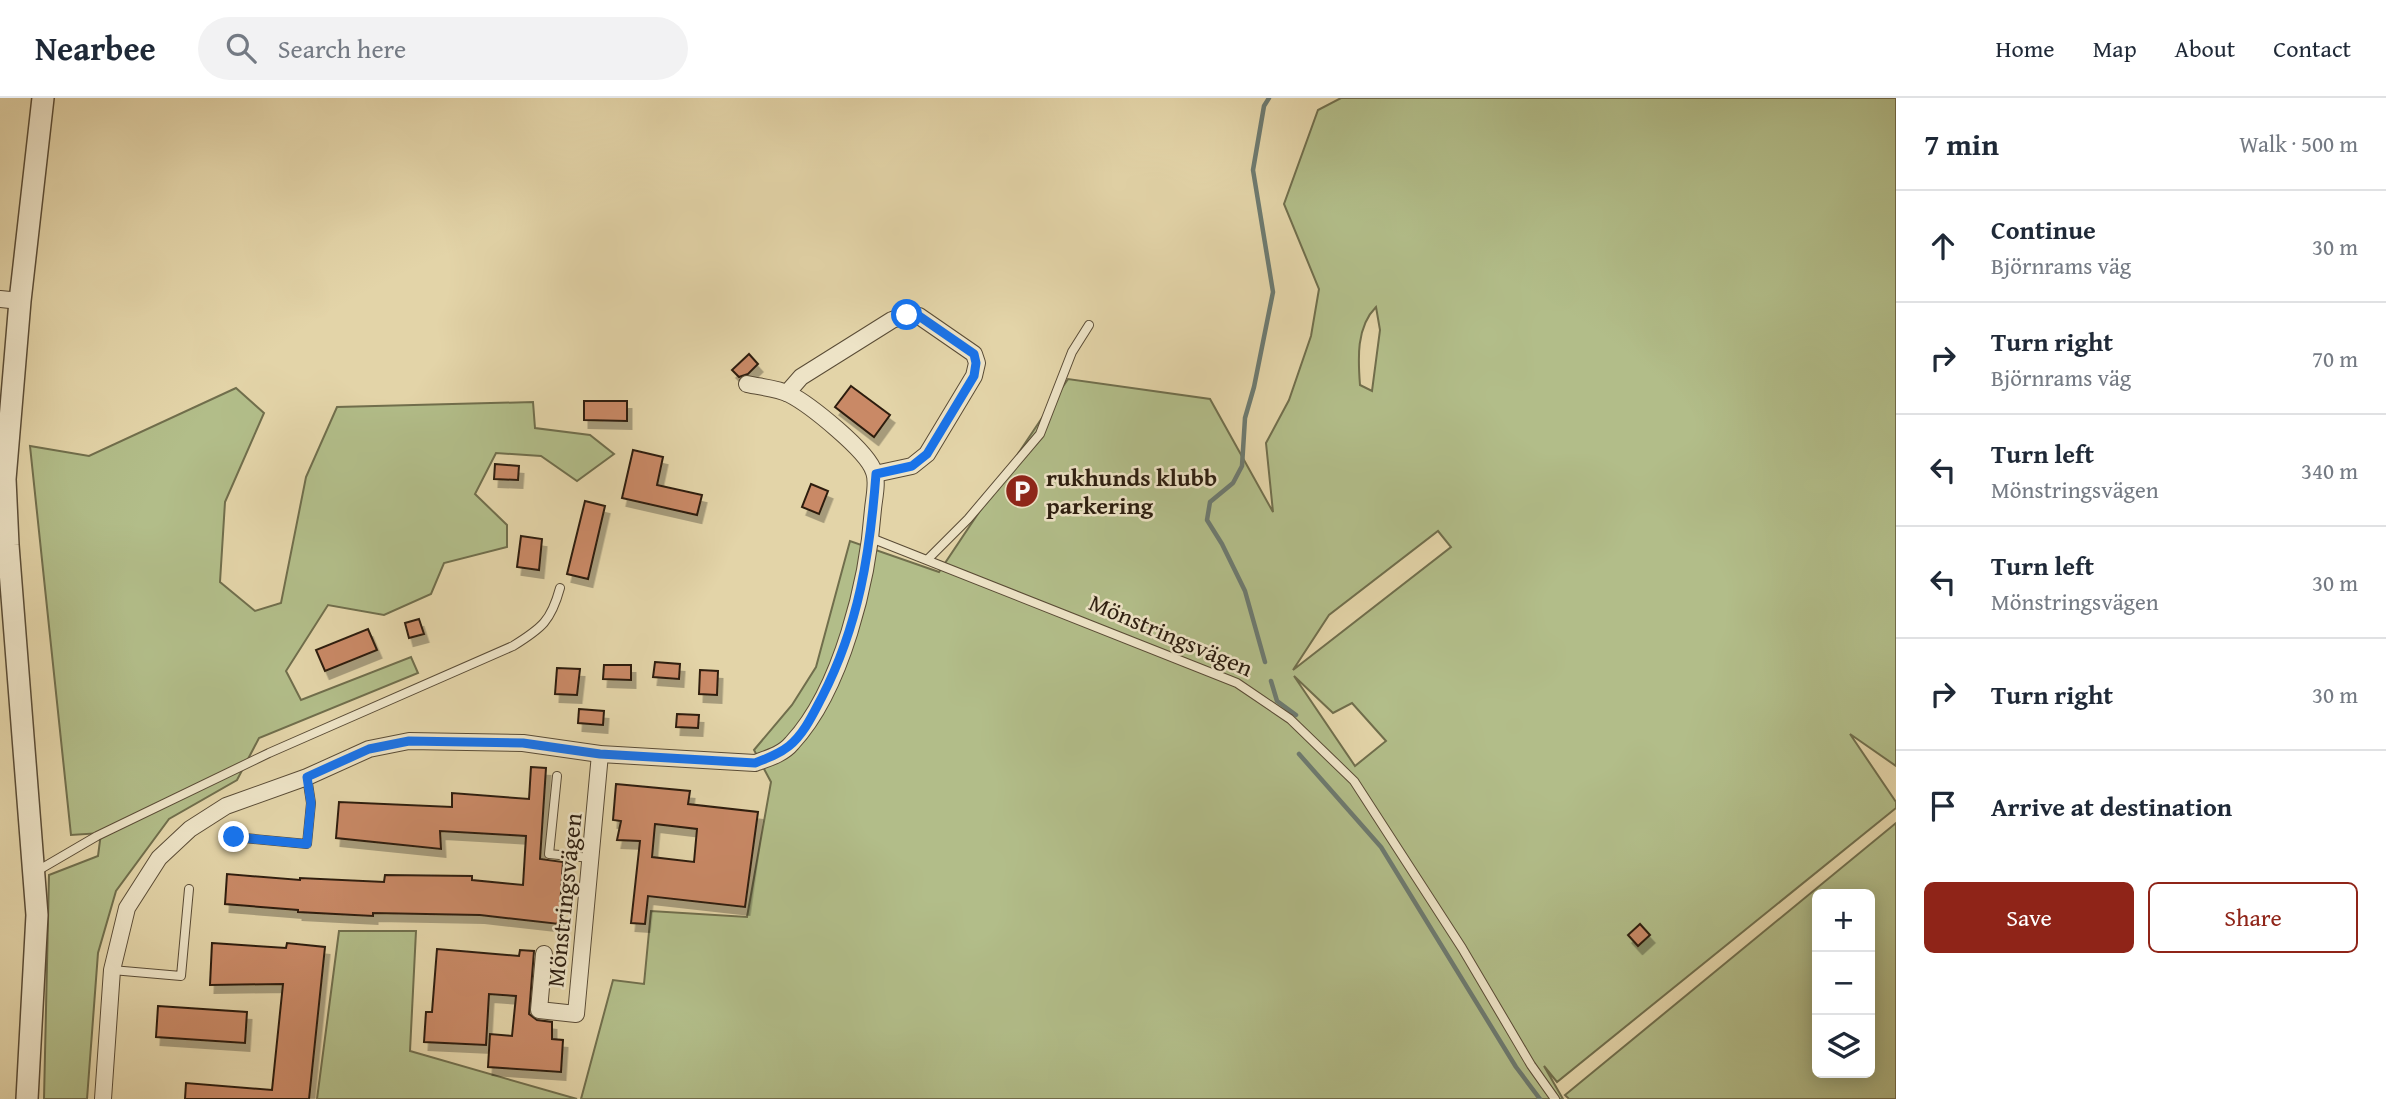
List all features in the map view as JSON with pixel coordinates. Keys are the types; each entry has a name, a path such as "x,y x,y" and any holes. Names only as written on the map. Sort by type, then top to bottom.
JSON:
{"street":[{"path":"27,1099 37,915 5,479 10,300 43,98"},
{"path":"787,393 802,377 892,320 907,315 919,316 974,354 974,376 927,454 912,466 876,474"},
{"path":"103,1099 112,970 127,908 159,858 190,829 226,806 307,777 369,749 409,741 523,743 600,754 755,763 777,755 791,744 811,719 838,666 848,635 871,538 876,474 867,456 811,408 787,393 747,384"},
{"name":"Mönstringsvägen","path":"544,954 539,1010 576,1014 600,754"}],"lane":[{"path":"928,559 968,519 1040,434 1072,352 1089,325"},
{"name":"Mönstringsvägen","path":"871,538 1237,683 1290,719 1354,781 1555,1099"},
{"path":"34,872 97,836 269,753 513,646 544,625 554,610 560,588"},
{"path":"557,776 549,854 591,858"},
{"path":"234,837 307,844 311,803 307,777"},
{"path":"112,970 181,976 189,889"}],"green space":[{"path":"1341,98 1896,98 1896,766 1850,734 1896,802 1896,808 1557,1082 1544,1066 1563,1099 581,1099 613,980 644,984 651,911 747,917 771,782 754,750 792,705 816,667 850,541 939,572 1068,379 1210,399 1273,512 1266,443 1289,400 1311,336 1319,289 1284,204 1318,110","holes":["1376,307 1380,330 1372,391 1360,385 1359,354 1365,324","1438,531 1451,547 1293,670 1329,615","1294,676 1333,713 1352,703 1386,741 1355,766"]},
{"path":"236,388 264,413 225,502 220,582 255,611 281,603 306,477 337,407 533,402 535,428 590,435 614,454 577,481 541,456 496,453 475,494 507,525 507,547 444,563 431,594 384,615 328,605 286,671 301,700 411,657 418,673 259,738 237,780 169,819 116,891 98,953 87,1099 44,1099 49,875 98,856 101,833 71,835 30,446 89,456"},
{"path":"1896,823 1896,1099 1569,1099 1565,1095 1812,892 1812,1078 1875,1078 1875,889 1816,889"},
{"path":"339,931 416,931 410,1051 577,1099 317,1099"}],"building":[{"path":"749,354 758,364 748,374 739,377 732,370"},
{"path":"851,386 890,415 874,437 835,407"},
{"path":"584,401 627,401 627,421 584,420"},
{"path":"633,450 663,457 657,485 702,495 697,515 622,498"},
{"path":"495,464 519,466 518,480 494,479"},
{"path":"811,484 828,491 819,514 802,507"},
{"path":"585,501 605,506 588,579 567,574"},
{"path":"521,536 542,539 539,570 517,567"},
{"path":"419,619 424,634 409,638 405,623"},
{"path":"368,629 377,650 325,671 316,650"},
{"path":"655,662 680,664 679,679 653,677"},
{"path":"604,665 631,665 631,680 603,679"},
{"path":"557,668 580,669 577,695 555,694"},
{"path":"700,670 718,671 717,695 699,694"},
{"path":"579,709 604,711 603,725 578,723"},
{"path":"677,714 699,715 698,728 676,727"},
{"path":"531,767 546,768 540,859 563,862 559,924 480,915 373,913 373,916 225,904 227,874 300,880 384,882 385,875 472,876 472,880 523,885 526,836 440,831 441,849 336,838 339,802 452,807 452,793 529,799"},
{"path":"616,784 690,791 688,804 758,812 745,907 648,896 645,924 631,923 640,841 617,840 621,821 613,820","holes":["655,824 697,829 694,862 652,857"]},
{"path":"1640,924 1650,935 1638,946 1628,935"},
{"path":"212,943 286,948 287,943 325,947 309,1099 185,1099 186,1083 272,1090 283,984 210,985"},
{"path":"437,949 519,956 520,950 534,951 529,1014 537,1020 552,1022 552,1039 563,1040 561,1072 488,1067 490,1034 512,1036 516,996 489,994 486,1045 424,1042 426,1012 432,1012"},
{"path":"158,1006 247,1012 245,1043 156,1037"}],"waterway":[{"path":"1265,662 1245,591 1207,520 1210,502 1233,483 1242,466 1245,418 1273,292 1253,170 1264,106 1269,98"},
{"path":"1271,681 1277,701 1296,715"},
{"path":"1299,754 1381,847 1516,1067 1540,1099"}],"place":[{"name":"rukhunds klubb parkering","path":"1022,491"}],"route":[{"path":"234,837 307,844 311,803 307,777 369,749 409,741 523,743 600,754 755,763 777,755 791,744 811,719 838,666 871,538 876,474 912,466 927,454 974,376 974,354 919,316 907,315"}]}
